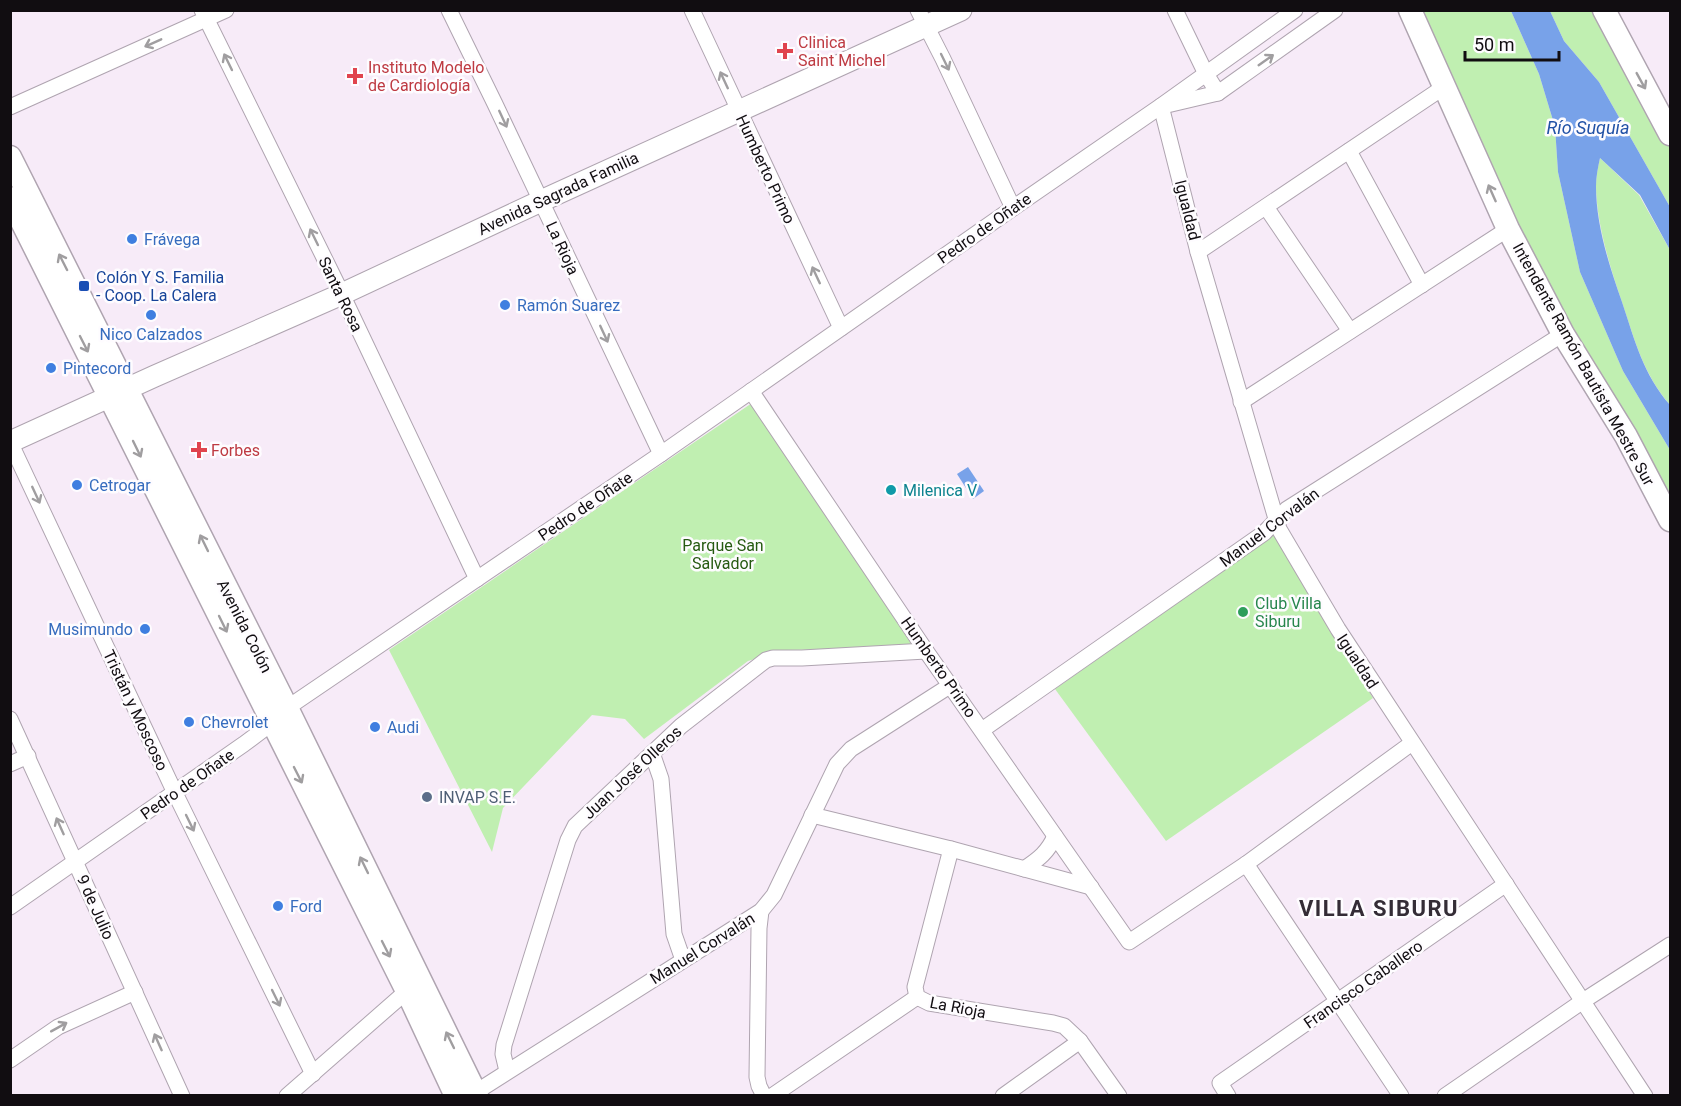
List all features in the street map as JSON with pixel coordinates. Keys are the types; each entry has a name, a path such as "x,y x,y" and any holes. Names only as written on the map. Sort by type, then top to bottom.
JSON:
{"main road":[{"name":"Avenida Sagrada Familia","path":"10,442 736,106 923,16 961,10"},
{"name":"Intendente Ramón Bautista Mestre Sur","path":"1410,10 1508,229 1563,334 1626,436 1671,520"},
{"path":"1604,10 1671,134"},
{"name":"Avenida Colón","path":"10,157 118,393 470,1094"},
{"name":"Avenida Colón","path":"10,198 118,393"},
{"name":"Avenida Colón","path":"279,716 407,991 470,1094"}],"street":[{"path":"10,107 204,15 226,10"},
{"name":"La Rioja","path":"449,10 661,454"},
{"name":"Humberto Primo","path":"692,10 841,328"},
{"path":"1175,10 1206,74 1218,93"},
{"name":"Pedro de Oñate","path":"10,907 175,793 279,716 661,454 1295,10"},
{"name":"Pedro de Oñate","path":"1161,106 1218,93 1335,10"},
{"name":"Santa Rosa","path":"204,15 339,289 477,579"},
{"path":"923,16 1013,208"},
{"path":"1198,252 1444,87"},
{"name":"Igualdad","path":"1161,106 1198,252 1276,522 1338,629 1645,1095"},
{"path":"1349,151 1422,285"},
{"path":"1266,207 1350,331"},
{"path":"1241,402 1508,229"},
{"name":"Manuel Corvalán","path":"982,730 1264,533 1287,509 1563,334"},
{"name":"Humberto Primo","path":"751,391 926,651 1129,942 1246,864"},
{"name":"Tristán y Moscoso","path":"10,442 175,793 313,1074"},
{"name":"Juan José Olleros","path":"507,1071 503,1054 504,1045 574,826 681,726 766,660 926,651"},
{"name":"Manuel Corvalán","path":"470,1094 761,911 774,895 837,764 844,754 951,685"},
{"name":"9 de Julio","path":"10,719 182,1095"},
{"path":"1401,1095 1246,864 1412,743"},
{"path":"652,753 661,779 674,934 683,960"},
{"path":"10,764 28,756"},
{"path":"812,815 951,849 1090,887"},
{"path":"1024,869 1050,848 1055,836"},
{"name":"La Rioja","path":"951,849 915,987 916,997 930,1003 1064,1026 1080,1041 1119,1095"},
{"name":"Francisco Caballero","path":"1224,1089 1338,1002 1506,884"},
{"path":"761,911 757,1077 764,1095"},
{"path":"1445,1095 1583,1001 1671,945"},
{"path":"287,1095 407,991"},
{"path":"10,1060 58,1027 135,992"},
{"path":"772,1095 916,997"},
{"path":"1003,1095 1080,1041"}],"green space":[{"path":"1410,11 1511,11 1539,74 1555,127 1558,172 1580,272 1623,371 1670,450 1670,520 1593,382"},
{"path":"1550,11 1604,11 1670,134 1670,207 1599,82 1564,41"},
{"path":"1600,158 1639,195 1670,250 1670,405 1646,369 1608,260 1597,199 1596,178"},
{"name":"Parque San Salvador","path":"752,403 914,648 786,650 748,661 644,739 625,719 592,715 503,808 492,852 389,650"},
{"name":"Club Villa Siburu","path":"1275,534 1373,698 1166,841 1055,689"}],"water":[{"name":"Río Suquía","path":"1511,11 1550,11 1564,41 1599,82 1670,207 1670,250 1640,195 1600,158 1596,179 1597,201 1604,245 1646,369 1670,405 1670,450 1623,371 1580,272 1558,172 1555,127 1539,74"},
{"path":"968,467 984,491 973,499 957,474"}],"place":[{"name":"Clinica Saint Michel","path":"785,51"},
{"name":"Instituto Modelo de Cardiología","path":"355,76"},
{"name":"Frávega","path":"132,239"},
{"name":"Colón Y S. Familia - Coop. La Calera","path":"84,286"},
{"name":"Ramón Suarez","path":"505,305"},
{"name":"Nico Calzados","path":"151,315"},
{"name":"Pintecord","path":"51,368"},
{"name":"Forbes","path":"199,450"},
{"name":"Cetrogar","path":"77,485"},
{"name":"Milenica V","path":"891,490"},
{"name":"Club Villa Siburu","path":"1243,612"},
{"name":"Musimundo","path":"145,629"},
{"name":"Chevrolet","path":"189,722"},
{"name":"Audi","path":"375,727"},
{"name":"INVAP S.E.","path":"427,797"},
{"name":"Ford","path":"278,906"}],"district":[{"name":"VILLA SIBURU","path":"1379,908"}]}
